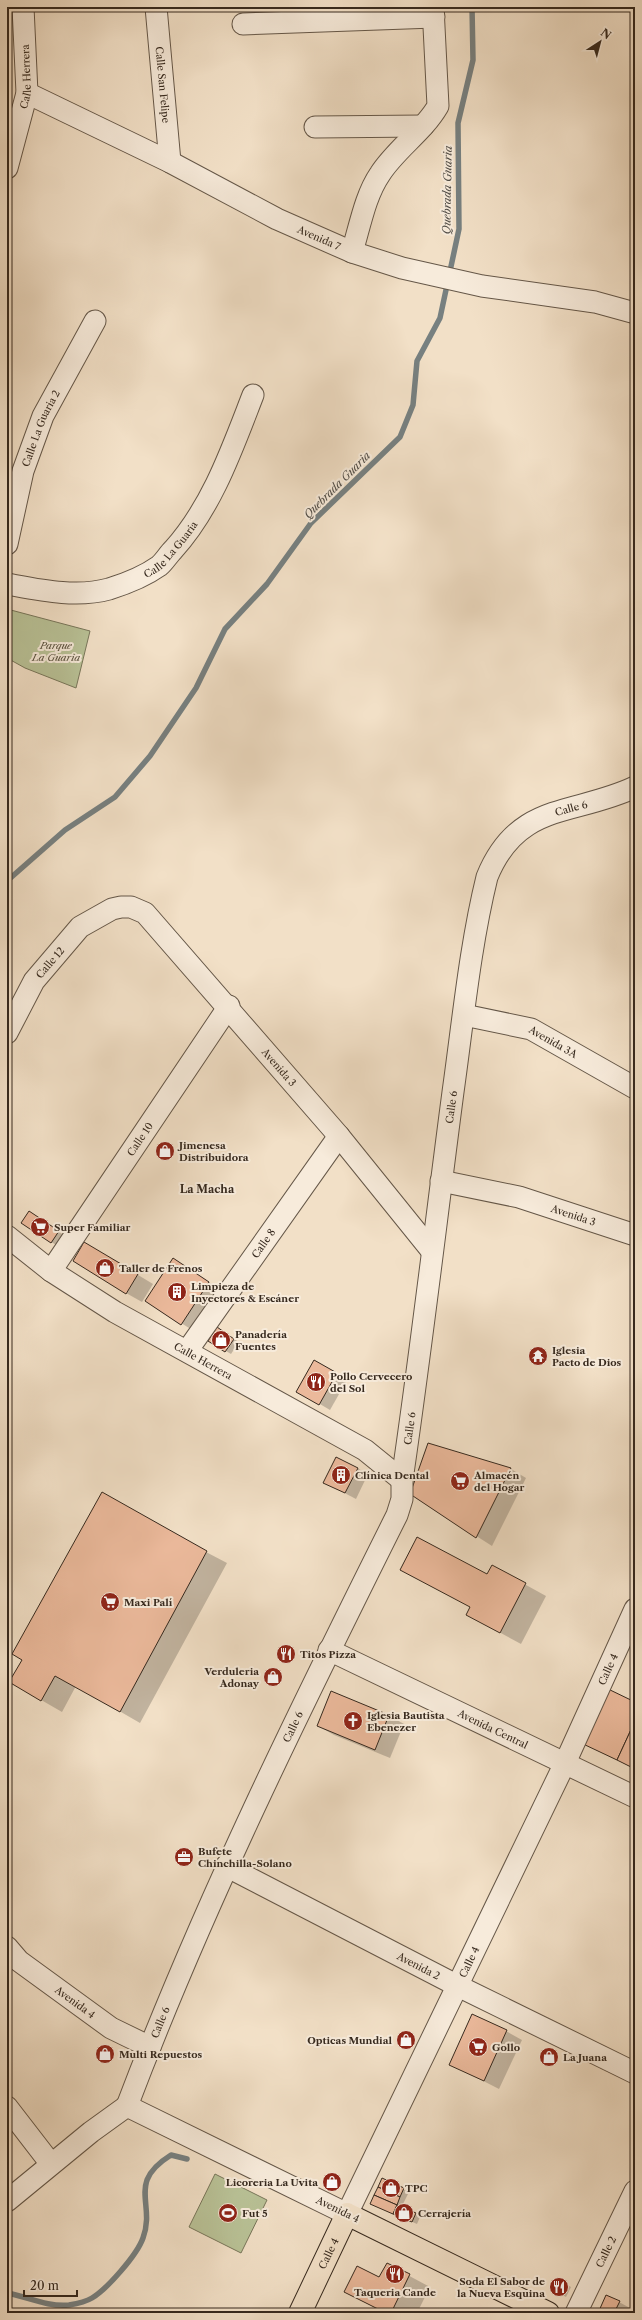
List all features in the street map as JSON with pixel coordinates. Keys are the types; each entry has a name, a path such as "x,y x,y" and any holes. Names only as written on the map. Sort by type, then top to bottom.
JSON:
{"main road":[{"name":"Calle 4","path":"300,2313 346,2214"},
{"name":"Avenida 4","path":"346,2214 548,2313"}],"street":[{"name":"Calle Herrera","path":"7,168 27,93 23,7"},
{"name":"Calle San Felipe","path":"156,7 170,162"},
{"path":"243,24 434,12 438,106 431,119 395,154 372,188 352,252"},
{"name":"Avenida 7","path":"27,93 170,162 278,219 352,252 402,268 482,286 595,302 635,313"},
{"path":"315,127 423,126"},
{"name":"Calle La Guaria 2","path":"7,544 23,471 43,416 95,320"},
{"name":"Calle La Guaria","path":"7,584 53,592 81,592 108,589 135,579 159,566 194,524 226,464 253,395"},
{"name":"Calle 6","path":"127,2106 150,2047 226,1866 397,1515 402,1499 402,1480 421,1347 431,1250 464,1015 485,883 492,864 506,842 531,822 545,815 635,787"},
{"name":"Avenida 3","path":"112,909 131,907 151,917 339,1136 431,1250"},
{"name":"Calle 12","path":"7,1033 34,981 80,927 112,909"},
{"name":"Calle 10","path":"51,1271 228,1006"},
{"name":"Avenida 3A","path":"464,1015 532,1029 635,1088"},
{"name":"Calle 8","path":"187,1351 339,1136"},
{"name":"Avenida 3","path":"441,1181 519,1197 635,1235"},
{"name":"Calle Herrera","path":"7,1236 51,1271 115,1312 365,1450 402,1480"},
{"name":"Calle 4","path":"346,2214 566,1763 635,1609"},
{"name":"Avenida Central","path":"330,1650 635,1797"},
{"name":"Avenida 2","path":"226,1866 458,1986 635,2073"},
{"name":"Avenida 4","path":"7,1947 19,1961 111,2028 150,2047"},
{"path":"7,2201 51,2164 127,2106"},
{"name":"Avenida 4","path":"127,2106 346,2214"},
{"path":"7,2107 51,2164"},
{"name":"Calle 2","path":"576,2313 635,2191"}],"green space":[{"name":"Parque La Guaria","path":"7,609 90,631 76,688 25,668 7,658"},
{"name":"Fut 5","path":"215,2174 267,2200 241,2253 189,2227"}],"building":[{"name":"Super Familiar","path":"29,1211 59,1231 51,1243 21,1223"},
{"name":"Taller de Frenos","path":"84,1242 138,1274 126,1294 73,1261"},
{"name":"Limpieza de Inyectores & Escáner","path":"173,1258 209,1282 181,1325 145,1301"},
{"name":"Panadería Fuentes","path":"217,1327 234,1339 225,1352 208,1341"},
{"name":"Pollo Cervecero del Sol","path":"314,1360 337,1373 319,1405 296,1392"},
{"name":"Almacén del Hogar","path":"428,1443 511,1468 476,1538 410,1494"},
{"name":"Clínica Dental","path":"336,1457 358,1468 345,1493 323,1483"},
{"name":"Maxi Palí","path":"102,1492 207,1551 120,1712 55,1676 41,1701 9,1682 22,1660 12,1654"},
{"path":"417,1537 487,1574 492,1565 526,1583 500,1633 466,1615 470,1607 400,1570"},
{"path":"606,1688 635,1702 635,1721 617,1760 581,1743"},
{"name":"Iglesia Bautista Ebenezer","path":"331,1691 389,1715 375,1750 317,1726"},
{"path":"635,1721 635,1769 617,1760"},
{"name":"Gollo","path":"472,2014 507,2030 484,2081 449,2065"},
{"name":"TPC","path":"382,2178 404,2188 400,2197 378,2187"},
{"path":"378,2187 400,2197 397,2205 374,2195"},
{"path":"374,2195 397,2205 393,2214 370,2204"},
{"name":"Cerrajería","path":"397,2205 416,2213 412,2222 393,2214"},
{"path":"387,2263 410,2274 391,2313 386,2313 344,2292 357,2266 379,2277"},
{"name":"Soda El Sabor de la Nueva Esquina","path":"557,2278 567,2284 560,2295 551,2289"},
{"path":"606,2295 620,2301 614,2313 598,2313"}],"waterway":[{"name":"Quebrada Guaria","path":"7,881 65,830 115,797 150,756 196,688 225,629 267,584 311,523 400,437 413,405 417,361 440,318 459,229 458,123 473,60 472,7"},
{"path":"7,2293 53,2305 69,2305 92,2298 98,2294 113,2280 140,2245 146,2226 147,2214 145,2194 149,2175 157,2165 171,2155 187,2159"}],"place":[{"name":"Jimenesa Distribuidora","path":"165,1151"},
{"name":"Super Familiar","path":"40,1227"},
{"name":"Taller de Frenos","path":"105,1268"},
{"name":"Limpieza de Inyectores & Escáner","path":"177,1292"},
{"name":"Panadería Fuentes","path":"221,1340"},
{"name":"Iglesia Pacto de Dios","path":"538,1356"},
{"name":"Pollo Cervecero del Sol","path":"316,1382"},
{"name":"Clínica Dental","path":"341,1475"},
{"name":"Almacén del Hogar","path":"460,1481"},
{"name":"Maxi Palí","path":"110,1602"},
{"name":"Titos Pizza","path":"286,1654"},
{"name":"Verduleria Adonay","path":"273,1677"},
{"name":"Iglesia Bautista Ebenezer","path":"353,1721"},
{"name":"Bufete Chinchilla-Solano","path":"184,1857"},
{"name":"Opticas Mundial","path":"406,2040"},
{"name":"Gollo","path":"478,2047"},
{"name":"Multi Repuestos","path":"105,2054"},
{"name":"La Juana","path":"549,2057"},
{"name":"Licoreria La Uvita","path":"332,2182"},
{"name":"TPC","path":"391,2188"},
{"name":"Fut 5","path":"228,2213"},
{"name":"Cerrajería","path":"404,2213"},
{"name":"Taqueria Cande","path":"395,2274"},
{"name":"Soda El Sabor de la Nueva Esquina","path":"559,2287"}],"district":[{"name":"La Macha","path":"207,1189"}]}
